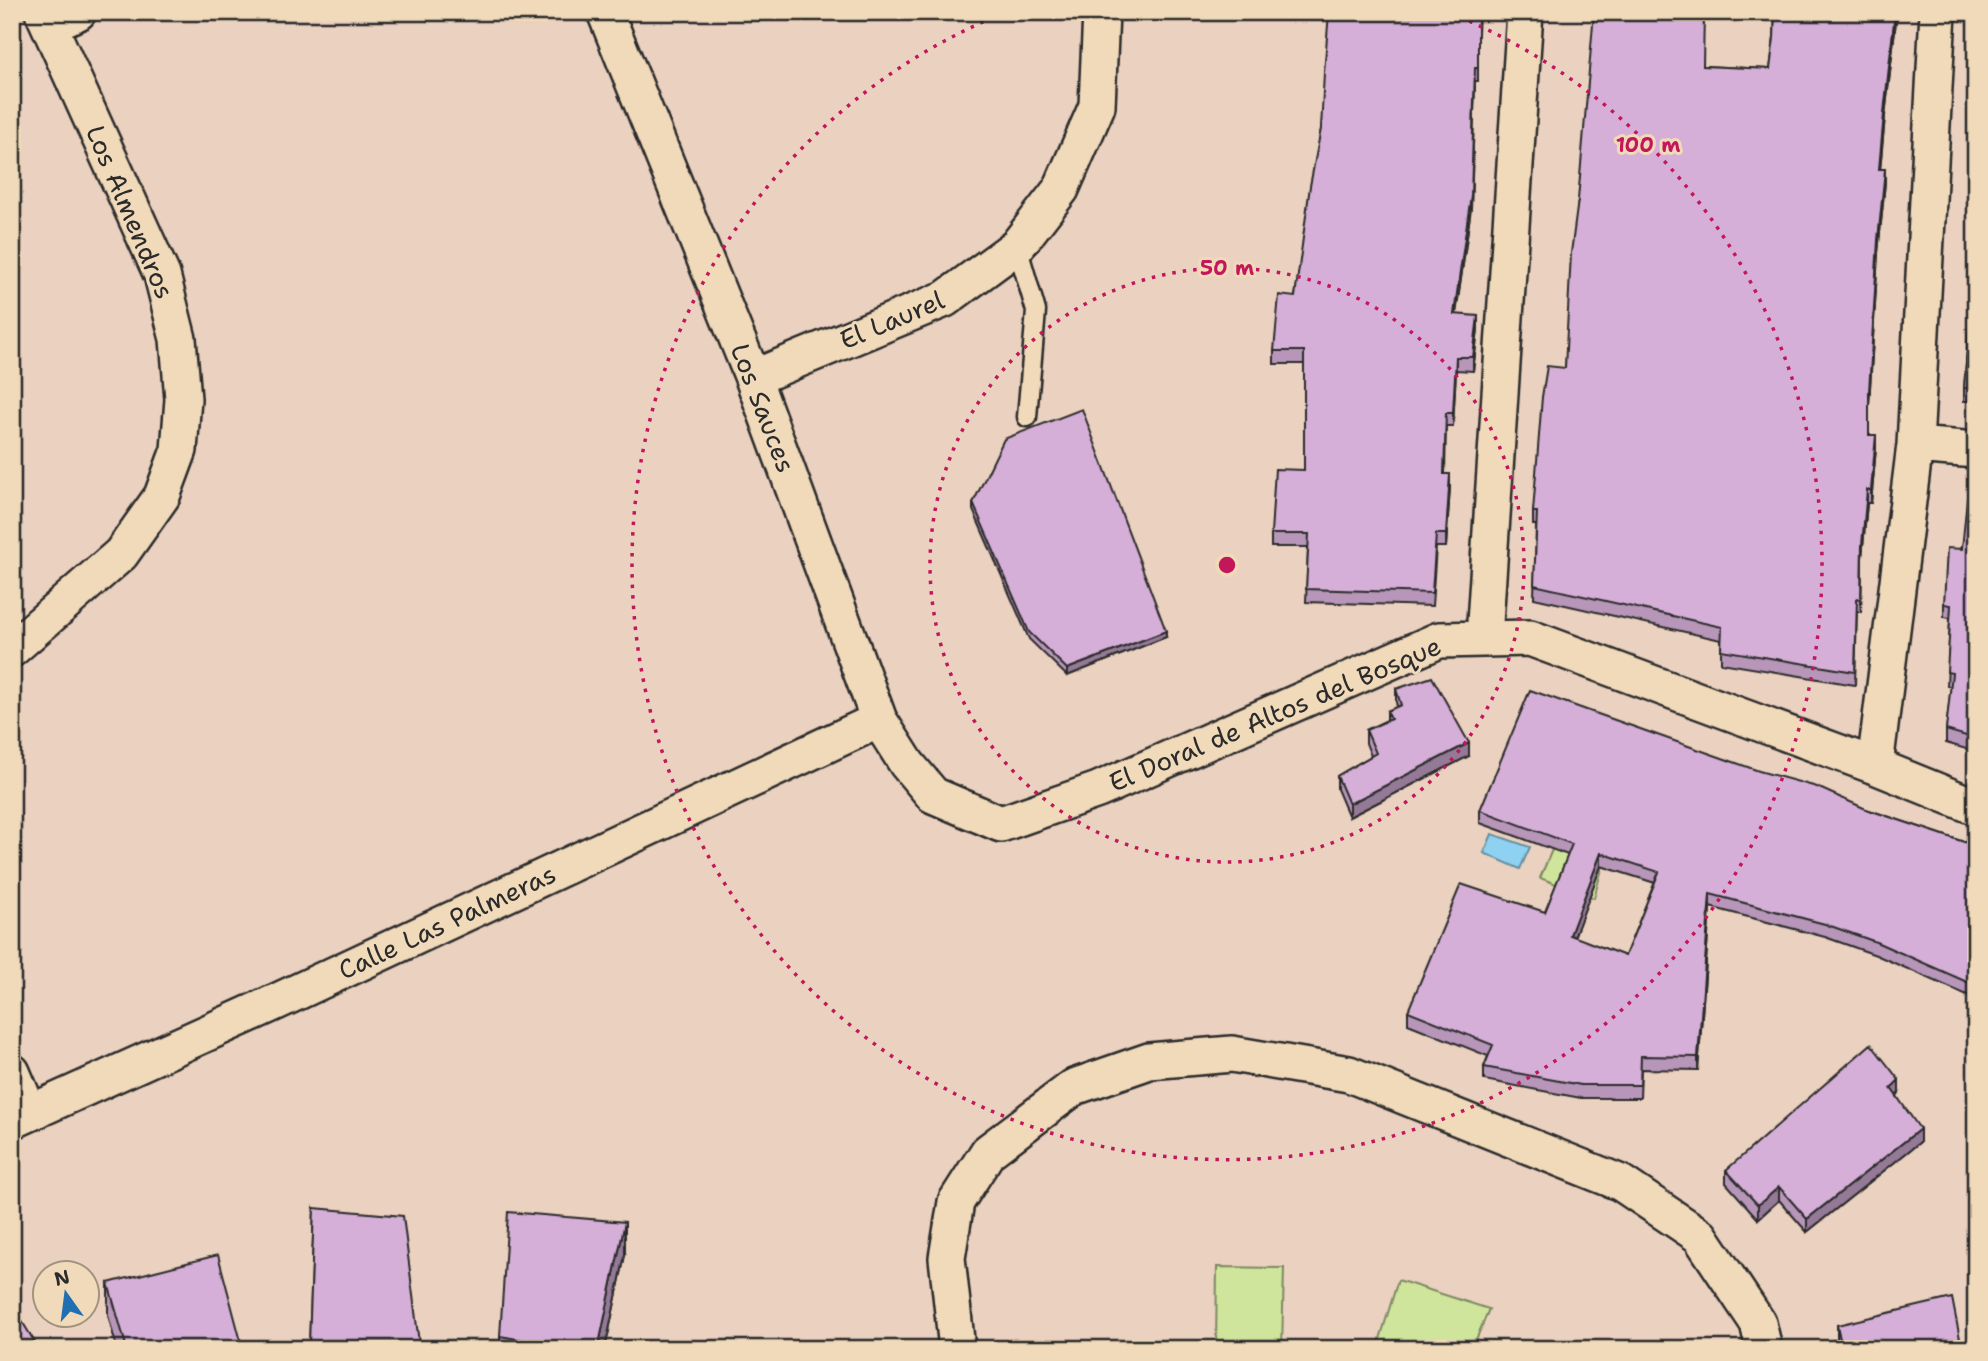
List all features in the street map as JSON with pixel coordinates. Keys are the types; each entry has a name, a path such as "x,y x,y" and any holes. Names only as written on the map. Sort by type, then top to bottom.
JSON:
{"street":[{"name":"Los Sauces","path":"606,12 753,378 879,720 907,764 933,795"},
{"name":"El Laurel","path":"753,378 945,299 1017,246 1061,189 1097,106 1101,12"},
{"path":"1484,638 1525,12"},
{"path":"1875,766 1915,445 1938,12"},
{"name":"Los Almendros","path":"12,649 121,554 162,496 179,450 183,399 178,339 162,275 57,16"},
{"path":"1915,445 1976,450"},
{"name":"El Doral de Altos del Bosque","path":"933,795 1001,824 1098,790 1439,640 1530,638 1875,766 1976,807"},
{"name":"Calle Las Palmeras","path":"20,1116 278,1001 879,720"},
{"path":"957,1349 947,1258 956,1202 988,1152 1074,1087 1149,1061 1232,1054 1349,1074 1621,1184 1700,1236 1758,1323 1764,1349"},
{"path":"12,1072 20,1116"}],"lane":[{"path":"1017,246 1036,311 1027,417"}],"green space":[{"path":"1557,838 1604,861 1594,898 1540,878"},
{"path":"1217,1267 1284,1268 1282,1349 1216,1349"},
{"path":"1398,1280 1489,1309 1472,1349 1377,1349"}],"water":[{"path":"1492,834 1530,847 1520,869 1484,853"}],"building":[{"path":"1478,12 1478,68 1475,68 1471,195 1454,314 1478,316 1473,357 1456,357 1453,413 1446,413 1444,474 1450,474 1446,534 1436,534 1432,593 1306,589 1309,534 1271,534 1275,469 1304,470 1304,351 1274,351 1279,295 1295,297 1310,186 1321,129 1329,13"},
{"path":"1594,12 1704,12 1703,66 1770,69 1775,12 1895,12 1879,169 1885,169 1869,392 1869,435 1876,435 1871,490 1867,490 1861,599 1857,598 1855,672 1721,650 1722,627 1534,585 1537,512 1533,512 1542,397 1547,366 1565,368 1571,253"},
{"path":"1975,253 1976,388 1964,388"},
{"path":"1082,409 1166,631 1067,669 1029,632 973,503 1004,439"},
{"path":"1967,499 1976,500 1976,739 1946,730 1952,673 1947,672 1951,605 1944,604 1947,548 1962,549"},
{"path":"1432,677 1469,743 1349,804 1337,776 1376,753 1366,730 1391,719 1387,711 1401,705 1396,689"},
{"path":"1530,690 1759,771 1817,787 1866,809 1976,846 1976,986 1876,942 1825,924 1710,894 1698,1057 1641,1056 1640,1085 1581,1085 1484,1067 1493,1045 1408,1011 1461,884 1545,912 1572,844 1480,810","holes":["1601,853 1659,872 1625,956 1570,935"]},
{"path":"1871,1044 1899,1080 1891,1088 1920,1129 1807,1219 1779,1187 1758,1205 1726,1170"},
{"path":"314,1208 403,1216 419,1343 309,1344"},
{"path":"508,1212 625,1222 598,1349 575,1349 500,1336"},
{"path":"218,1255 243,1349 127,1349 108,1283"},
{"path":"1952,1298 1962,1349 1832,1349 1830,1341 1840,1339 1837,1325"},
{"path":"12,1305 39,1349 12,1349"}]}
